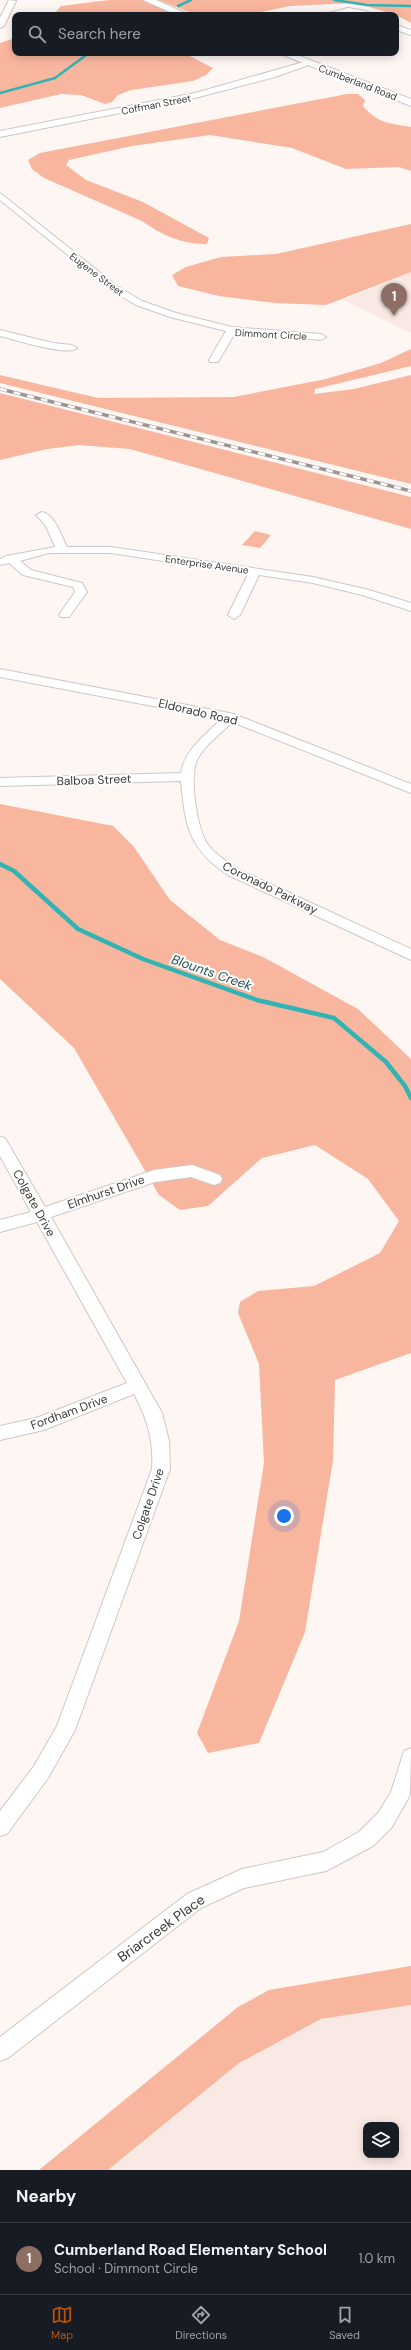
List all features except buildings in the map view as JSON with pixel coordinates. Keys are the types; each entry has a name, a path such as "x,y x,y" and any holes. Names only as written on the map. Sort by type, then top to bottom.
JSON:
{"main road":[{"path":"148,0 178,12"},
{"name":"Cumberland Road","path":"292,56 411,102"}],"street":[{"path":"0,1 13,1 0,26"},
{"path":"337,12 345,10 360,12"},
{"path":"399,28 411,33"},
{"name":"Coffman Street","path":"0,134 223,91 263,80 310,63"},
{"name":"Eugene Street","path":"0,196 79,261 126,296 167,313 232,330"},
{"name":"Dimmont Circle","path":"214,360 232,330 320,337"},
{"path":"0,333 53,346 72,348"},
{"path":"42,515 51,525 62,549"},
{"name":"Enterprise Avenue","path":"5,560 62,549 110,550 339,585 411,607"},
{"path":"5,560 27,573 78,585 81,592 65,615"},
{"path":"234,615 255,571"},
{"name":"Eldorado Road","path":"0,673 230,717 411,788"},
{"name":"Coronado Parkway","path":"230,717 197,751 191,760 188,777 194,832 208,854 220,864 411,955"},
{"name":"Balboa Street","path":"0,782 188,777"},
{"name":"Colgate Drive","path":"0,1142 153,1413 160,1434 162,1452 161,1469 65,1730 41,1772 0,1827"},
{"name":"Elmhurst Drive","path":"0,1226 40,1215 154,1176 192,1170 214,1179"},
{"name":"Fordham Drive","path":"0,1433 38,1425 137,1386"},
{"name":"Briarcreek Place","path":"0,2050 194,1901 242,1879 326,1861 366,1839 385,1820 400,1795 411,1757"}],"shaded area":[{"path":"109,0 142,0 172,12 56,12 61,6"},
{"path":"158,0 411,0 411,23 399,17 399,12 386,12 356,3 290,6 261,12 189,12"},
{"path":"12,39 12,56 190,56 213,68 206,75 193,81 131,90 118,95 112,102 105,104 81,95 61,94 0,108 0,43"},
{"path":"347,94 358,94 365,100 363,106 379,120 411,127 411,171 399,167 346,169 292,148 210,135 132,146 69,160 66,165 86,180 143,202 209,238 207,244 190,243 165,235 142,221 44,178 32,169 28,160 40,153"},
{"path":"411,224 411,272 326,305 275,303 219,296 178,286 172,275 186,267 221,257 276,254"},
{"path":"411,272 411,333 343,300"},
{"path":"411,349 411,366 315,389 314,394 354,389 411,375 411,484 0,383 0,375 98,398 234,397 326,379 381,363"},
{"path":"0,393 411,497 411,529 130,449 79,445 47,449 0,460"},
{"path":"255,531 271,535 260,548 242,545"},
{"path":"0,804 113,826 134,847 170,900 220,940 263,957 358,1009 411,1059 411,1353 335,1380 333,1460 305,1632 259,1743 208,1753 197,1733 239,1621 264,1463 259,1364 238,1313 240,1302 258,1291 314,1286 380,1253 399,1221 368,1179 315,1145 262,1158 208,1206 180,1210 159,1195 74,1048 0,979"},
{"path":"411,1966 411,2005 321,2019 239,2063 108,2170 39,2170 238,2007 269,1990"},
{"path":"411,2005 411,2170 108,2170 239,2063 321,2019"}],"waterway":[{"path":"178,6 191,0"},
{"path":"334,0 367,5 411,6"},
{"path":"0,93 55,78 85,56"},
{"name":"Blounts Creek","path":"0,864 14,871 78,929 143,959 257,1000 334,1018 386,1062 405,1086 411,1098"}],"railway":[{"path":"0,389 411,491"}],"place":[{"name":"Cumberland Road Elementary School","path":"394,316"}]}
